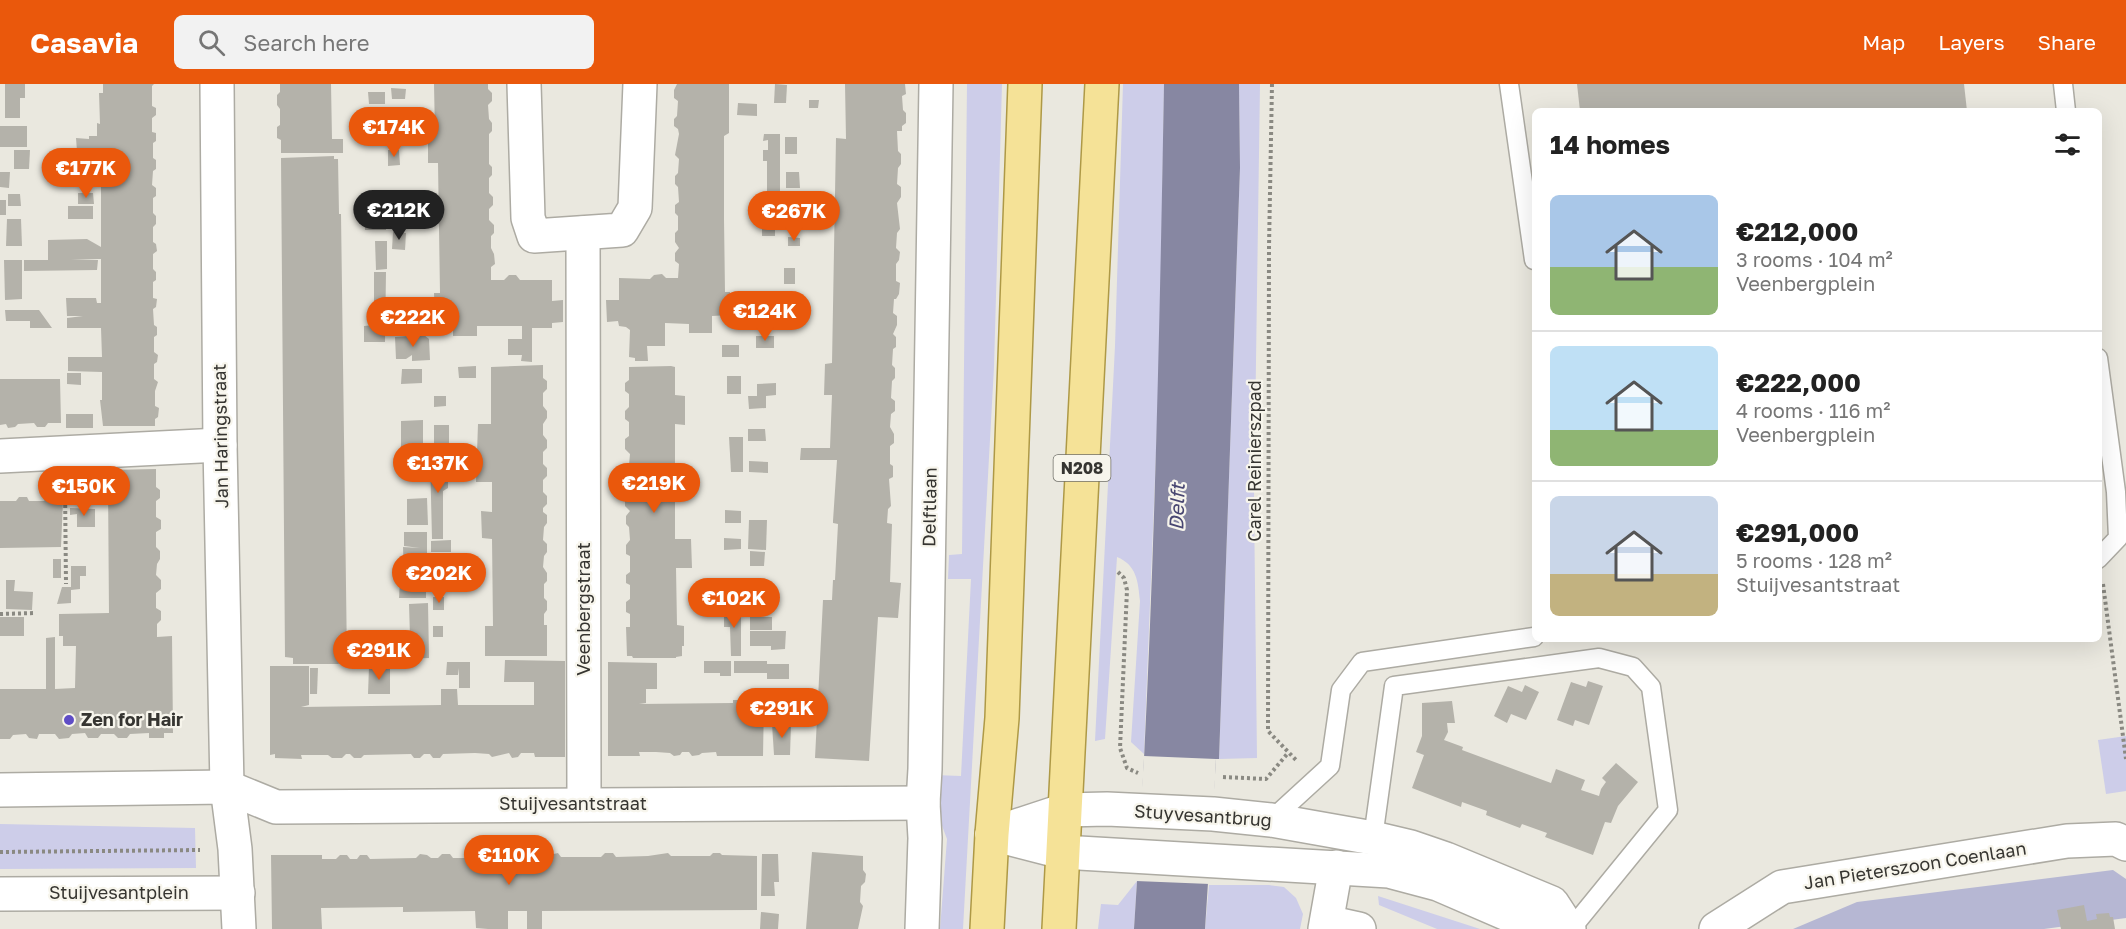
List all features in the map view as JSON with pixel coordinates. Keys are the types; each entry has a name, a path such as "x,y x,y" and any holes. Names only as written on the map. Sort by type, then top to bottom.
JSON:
{"main road":[{"path":"987,929 1002,718 1025,84"},
{"name":"N208","path":"1059,929 1102,84"}],"street":[{"name":"Jan Haringstraat","path":"217,84 220,445 227,787 235,849 239,929"},
{"path":"524,84 528,218 534,236 622,230 635,208 640,84"},
{"name":"Delftlaan","path":"922,929 936,84"},
{"name":"Veenbergstraat","path":"583,233 584,804"},
{"path":"0,456 220,445"},
{"path":"0,790 227,787"},
{"name":"Stuijvesantstraat","path":"227,787 276,807 923,803"},
{"name":"Stuyvesantbrug","path":"1065,810 1107,809 1214,814 1271,820 1373,838 1411,847 1552,903 1570,929"},
{"path":"992,834 1065,810"},
{"path":"992,834 1062,852 1389,871 1438,884 1535,926 1558,929"},
{"name":"Jan Pieterszoon Coenlaan","path":"1716,929 1782,887 2067,842 2116,839 2126,844"},
{"path":"1335,867 1326,925 1359,929"},
{"name":"Stuijvesantplein","path":"0,894 238,893"}],"lane":[{"path":"1509,84 1532,246"},
{"path":"2063,84 2066,108"},
{"path":"2102,388 2116,492 2118,538 2102,556"},
{"path":"1271,820 1330,766 1341,690 1362,662 1532,637"},
{"path":"1373,838 1394,686 1599,658 1634,667 1651,687 1668,810 1570,929"}],"path":[{"name":"Carel Reinierszpad","path":"1272,84 1269,247 1268,731 1316,779"},
{"path":"63,453 66,584"},
{"path":"1118,572 1127,585 1120,748 1127,768 1143,774"},
{"path":"2102,581 2126,759"},
{"path":"0,614 36,614"},
{"path":"1215,777 1266,779 1288,753"},
{"path":"0,852 235,849"}],"shaded area":[{"path":"967,84 1002,84 994,367 963,929 940,929 947,839 938,815 935,775 961,776 971,579 948,579 949,555 962,554"},
{"path":"1123,84 1164,84 1160,352 1144,754 1131,742 1140,601 1133,569 1117,557 1105,739 1095,741 1115,346"},
{"path":"1239,84 1260,84 1254,501 1257,758 1219,759 1240,168"},
{"path":"2126,736 2126,791 2106,794 2098,740"},
{"path":"0,824 195,828 196,868 0,869"},
{"path":"2113,870 2126,879 2126,918 2044,929 1793,929 1857,902"},
{"path":"1137,881 1134,929 1098,929 1101,904 1118,905"},
{"path":"1209,885 1284,887 1296,898 1303,914 1300,929 1205,929"},
{"path":"1378,896 1480,929 1437,929 1379,905"}],"water":[{"name":"Delft","path":"1164,84 1239,84 1240,168 1219,759 1216,759 1205,929 1134,929 1151,613"}],"pier":[{"path":"1144,756 1216,759 1210,884 1136,881"}],"building":[{"path":"5,84 25,84 25,98 20,98 20,118 5,118"},
{"path":"103,84 154,84 152,86 152,106 156,108 156,115 152,118 152,132 156,133 153,158 156,160 156,169 153,171 152,185 156,188 153,213 156,216 156,224 153,227 153,242 156,244 157,251 153,254 156,280 153,282 153,298 157,299 156,307 153,309 154,325 157,327 154,352 158,355 157,362 154,364 154,379 158,382 155,391 155,406 159,408 155,426 103,426 100,400 102,400 102,372 68,371 68,357 102,357 101,328 67,328 67,318 83,316 67,316 66,298 96,298 97,303 101,303 101,259 71,259 98,260 97,270 24,271 24,260 48,260 48,240 87,239 101,247 101,179 98,179 98,158 89,158 89,162 72,162 71,151 77,151 76,138 89,139 89,136 97,136 97,123 100,124 99,93 103,93"},
{"path":"280,84 331,84 332,139 343,139 343,153 281,153 281,140 277,138 280,109 277,105 277,95 280,92"},
{"path":"434,84 488,84 488,89 492,93 492,101 488,105 489,119 492,123 492,131 489,134 489,164 492,167 492,175 489,178 489,193 493,197 493,205 489,209 489,220 494,225 491,248 495,264 491,267 491,280 504,280 509,275 516,275 520,280 552,280 552,301 563,300 563,322 552,323 552,328 532,328 532,362 521,361 522,355 508,355 508,339 522,339 522,326 477,326 477,336 453,336 453,317 435,316 434,293 440,293 438,163 428,163 428,134 435,135"},
{"path":"677,84 729,84 729,133 724,136 724,219 725,292 730,292 730,315 712,316 712,333 689,333 689,324 665,323 665,346 647,346 648,361 635,361 635,358 629,357 630,330 619,326 618,321 607,322 606,300 619,300 619,278 650,279 654,275 662,274 666,278 678,278 679,264 675,261 675,253 679,248 675,242 675,233 678,230 678,216 675,213 675,205 679,202 675,176 678,173 679,159 675,155 679,134 678,129 674,126 678,101 674,98 674,90"},
{"path":"775,84 787,85 786,103 774,103"},
{"path":"845,84 905,84 906,94 902,96 906,123 902,126 902,131 897,131 901,164 898,168 897,184 901,187 901,197 897,203 900,229 897,233 896,248 900,252 896,264 896,281 900,283 899,294 894,299 893,313 897,316 897,325 893,334 896,337 896,347 893,349 892,365 895,368 895,378 892,381 891,398 895,401 895,411 891,414 890,427 894,434 894,443 890,446 893,477 889,479 891,506 888,509 887,523 892,524 890,582 901,583 898,618 878,617 869,761 815,758 823,600 832,600 833,580 835,580 838,524 833,521 837,460 800,460 801,448 830,448 832,395 824,395 825,364 832,363 836,138 846,139"},
{"path":"1577,84 1964,84 1967,108 1580,108"},
{"path":"391,88 406,89 405,99 392,99"},
{"path":"368,92 385,92 385,104 369,104"},
{"path":"809,100 819,100 818,108 809,108"},
{"path":"738,103 757,104 757,116 737,115"},
{"path":"386,117 401,117 402,126 385,126"},
{"path":"373,123 384,123 384,137 374,137"},
{"path":"0,126 27,126 27,147 0,147"},
{"path":"764,134 780,134 780,214 767,213 767,161 763,161 763,150 768,150 768,140 763,141"},
{"path":"785,137 797,137 797,154 785,154"},
{"path":"14,150 30,150 29,169 14,169"},
{"path":"388,150 399,150 400,165 388,166"},
{"path":"334,156 334,159 338,159 339,214 341,214 347,660 338,664 293,664 293,658 285,657 281,158"},
{"path":"0,172 10,172 9,188 0,187"},
{"path":"786,172 799,172 800,188 786,188"},
{"path":"396,191 413,191 414,220 396,220"},
{"path":"78,193 93,193 94,204 78,204"},
{"path":"8,194 20,194 21,206 8,206"},
{"path":"0,200 6,200 6,215 0,215"},
{"path":"364,200 386,200 386,230 365,230"},
{"path":"786,205 797,205 797,219 786,219"},
{"path":"68,206 93,206 93,219 68,219"},
{"path":"7,219 21,219 22,246 6,246"},
{"path":"762,220 775,220 775,236 762,236"},
{"path":"393,232 406,233 405,250 392,249"},
{"path":"788,237 800,238 800,246 788,246"},
{"path":"375,241 387,241 387,269 376,270"},
{"path":"4,260 22,260 22,299 5,300"},
{"path":"784,268 795,268 795,284 784,284"},
{"path":"374,272 386,272 385,342 364,342 364,326 374,325"},
{"path":"5,310 39,310 52,328 30,328 30,321 6,321"},
{"path":"424,335 429,339 430,360 412,361 412,355 406,359 396,359 395,337"},
{"path":"756,336 774,336 774,348 756,348"},
{"path":"722,345 739,345 739,357 722,357"},
{"path":"543,365 543,378 547,381 547,389 543,393 543,406 547,411 547,418 543,424 543,435 547,440 547,448 543,452 543,464 547,468 547,476 543,480 543,492 547,496 547,504 543,512 547,515 547,523 544,527 543,540 547,544 547,552 544,556 543,567 547,573 547,581 544,584 547,610 544,614 544,625 547,625 547,656 485,656 485,626 493,626 492,539 482,538 481,511 492,512 492,482 476,482 478,424 491,424 491,367"},
{"path":"476,366 476,378 459,378 458,367"},
{"path":"629,367 675,367 675,395 685,396 685,425 675,424 675,539 691,539 692,568 676,568 677,625 684,626 684,646 682,646 682,656 676,658 633,658 627,656 626,627 630,627 630,614 626,612 626,602 630,599 630,585 626,583 626,575 630,572 630,556 626,554 626,545 630,540 626,516 630,511 625,506 625,498 629,495 629,482 625,468 629,465 630,454 625,449 625,439 629,436 629,422 625,419 625,411 629,407 629,394 625,391 625,383 629,380"},
{"path":"402,369 422,369 422,383 401,384"},
{"path":"67,373 81,373 81,385 67,384"},
{"path":"727,376 741,376 741,394 727,394"},
{"path":"0,379 60,379 61,423 48,423 45,427 37,427 34,423 18,424 8,428 6,424 0,425"},
{"path":"776,383 776,395 766,396 766,408 749,409 748,396 757,396 757,384"},
{"path":"434,396 446,396 446,406 434,407"},
{"path":"66,414 93,414 93,428 66,428"},
{"path":"423,420 423,453 401,453 401,421"},
{"path":"434,425 449,425 449,453 434,454"},
{"path":"748,429 765,429 766,441 748,441"},
{"path":"729,437 743,437 743,472 731,472"},
{"path":"430,455 446,455 448,488 443,491 443,539 432,539"},
{"path":"749,461 768,462 768,473 749,472"},
{"path":"156,469 156,487 160,490 160,498 156,501 156,517 161,520 161,529 156,532 156,547 160,551 160,559 156,575 161,580 161,589 156,593 156,608 161,611 161,620 157,624 157,637 172,636 173,733 164,733 164,738 149,738 149,733 130,734 127,738 118,738 114,734 101,734 98,738 88,738 85,733 72,734 69,738 59,739 55,734 39,734 37,739 29,738 26,734 13,735 10,739 0,739 0,689 46,689 46,638 55,637 55,689 75,688 76,646 63,646 63,636 59,636 59,614 109,613 108,483 104,483 104,475 109,475 109,470"},
{"path":"19,497 27,497 29,501 44,501 47,497 56,497 63,501 61,547 0,548 0,501 16,501"},
{"path":"427,498 428,525 407,525 407,499"},
{"path":"70,508 95,509 95,527 77,527 77,514 70,515"},
{"path":"725,510 741,511 741,523 725,523"},
{"path":"749,520 767,520 766,550 748,549"},
{"path":"404,532 427,532 427,578 404,578 403,547 420,548 404,546"},
{"path":"724,538 741,539 741,549 724,550"},
{"path":"451,540 451,552 431,552 431,541"},
{"path":"750,551 765,552 764,566 750,566"},
{"path":"53,559 61,559 61,578 53,578"},
{"path":"71,566 86,566 86,576 80,576 80,589 71,590 71,603 57,604 62,587 71,587"},
{"path":"431,568 449,568 449,580 431,580"},
{"path":"6,580 15,580 14,591 33,592 32,610 6,609"},
{"path":"400,580 426,580 426,598 399,598"},
{"path":"433,597 444,597 444,610 433,610"},
{"path":"428,603 429,658 401,659 400,637 410,637 409,604"},
{"path":"724,608 741,608 741,656 731,656 730,627 724,627"},
{"path":"0,617 24,617 24,636 0,636"},
{"path":"750,617 772,617 772,630 750,630"},
{"path":"433,626 443,626 443,637 433,637"},
{"path":"750,631 786,631 785,649 771,650 771,646 750,646"},
{"path":"505,660 565,661 565,757 535,757 534,753 521,753 518,757 512,758 509,753 492,757 489,754 475,753 443,754 440,758 433,758 430,754 424,754 420,758 414,758 411,754 364,755 361,758 354,758 350,754 342,758 332,758 328,755 301,755 302,759 275,758 275,754 270,755 270,666 309,666 309,705 301,707 441,705 441,689 457,689 458,705 534,705 534,682 504,682"},
{"path":"704,661 731,661 731,676 704,673"},
{"path":"734,661 789,664 789,679 767,679 767,673 734,673"},
{"path":"447,662 470,662 470,688 459,688 459,668 458,675 446,675"},
{"path":"608,662 657,663 657,689 646,689 646,703 639,704 733,703 733,700 764,700 763,756 717,756 716,752 692,756 689,752 682,752 674,756 670,753 639,752 640,756 608,756"},
{"path":"369,667 390,667 390,694 368,694"},
{"path":"310,668 318,668 317,694 310,694"},
{"path":"1588,681 1603,686 1589,725 1575,720 1573,726 1557,720 1571,682 1586,687"},
{"path":"1525,685 1539,692 1526,720 1511,714 1507,723 1494,716 1508,686 1522,692"},
{"path":"771,695 788,695 788,714 771,714"},
{"path":"1452,701 1455,723 1447,723 1448,732 1444,740 1463,747 1462,750 1551,783 1556,769 1585,780 1581,790 1599,796 1606,782 1602,778 1616,763 1638,782 1618,806 1611,823 1605,822 1593,855 1545,837 1547,833 1522,824 1520,828 1486,815 1487,811 1462,802 1461,807 1412,788 1424,755 1416,752 1422,736 1422,703"},
{"path":"772,724 791,725 790,755 774,755"},
{"path":"812,852 863,856 863,870 866,874 865,882 861,886 860,902 863,906 858,929 806,929"},
{"path":"558,853 561,857 601,857 605,853 613,853 616,857 668,853 671,856 710,856 713,853 720,853 722,855 757,856 757,910 542,911 542,929 527,929 527,911 508,911 508,929 488,929 476,928 475,911 403,912 403,907 321,908 322,929 272,929 271,855 322,855 322,859 336,859 340,855 347,855 350,859 357,859 360,855 367,855 370,859 416,858 420,854 431,858 438,858 442,854 450,854 453,858 492,858 496,854 505,854 508,858 541,857"},
{"path":"762,854 778,854 779,882 774,882 775,896 761,896"},
{"path":"2084,905 2087,921 2097,919 2096,914 2109,913 2110,917 2113,917 2115,929 2061,929 2057,910"},
{"path":"761,912 779,914 778,929 760,929"}],"place":[{"name":"Zen for Hair","path":"69,720"}]}
